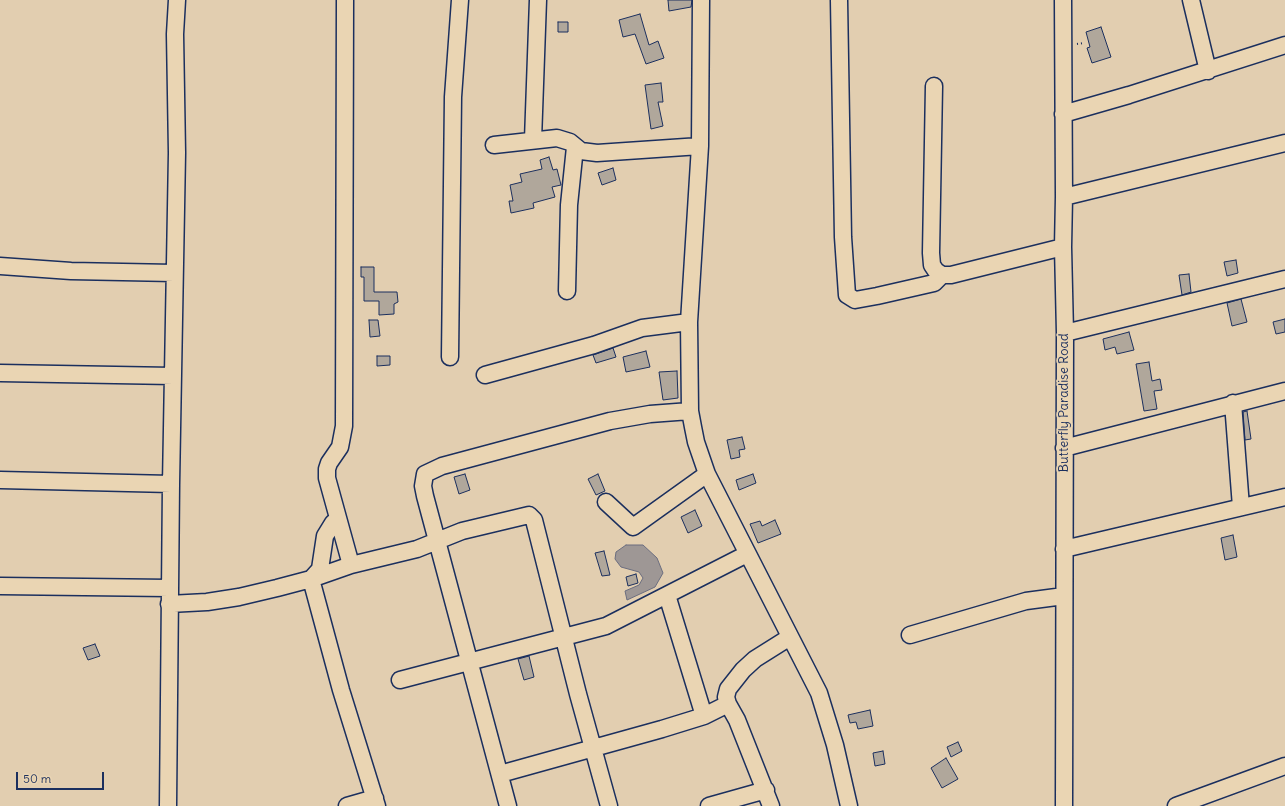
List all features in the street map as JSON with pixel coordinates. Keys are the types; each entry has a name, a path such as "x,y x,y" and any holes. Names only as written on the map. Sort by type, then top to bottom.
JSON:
{"street":[{"path":"168,806 169,588 177,153 175,34 176,0"},
{"path":"345,0 344,426 340,447 329,463 327,469 338,519 351,565"},
{"path":"450,357 453,97 460,0"},
{"path":"533,140 538,0"},
{"path":"701,0 700,146 688,322 690,411 696,442 708,474 747,554 819,693 835,745 849,806"},
{"path":"839,0 844,237 847,295 855,300 877,296 934,283 942,275"},
{"name":"Butterfly Paradise Road","path":"1062,0 1064,43 1064,197 1062,247 1065,333 1064,806"},
{"path":"1191,0 1208,71"},
{"path":"1063,114 1091,107 1208,71 1285,45"},
{"path":"934,86 931,253 932,265 936,271 942,275 951,275 1062,247"},
{"path":"494,145 557,138 564,139 575,147 586,152 597,153 700,146"},
{"path":"1064,197 1285,143"},
{"path":"567,291 569,205 575,147"},
{"path":"0,266 71,271 174,273"},
{"path":"1065,333 1285,279"},
{"path":"485,376 594,345 642,328 688,322"},
{"path":"0,373 173,376"},
{"path":"1064,448 1233,403 1285,391"},
{"path":"1233,403 1241,506"},
{"path":"508,806 423,486 425,474 429,471 610,421 650,414 690,411"},
{"path":"606,502 633,527 708,474"},
{"path":"0,480 171,484"},
{"path":"1064,549 1241,506 1285,497"},
{"path":"169,604 207,602 239,598 311,579 351,565 396,555 468,529 527,515 531,516 534,520 564,638 610,806"},
{"path":"311,579 320,569 325,536 338,519"},
{"path":"400,680 606,626 747,554"},
{"path":"311,579 341,690 376,802 347,806"},
{"path":"0,586 169,588"},
{"path":"667,595 704,716"},
{"path":"910,635 1026,601 1064,596"},
{"path":"771,806 766,790 726,697 728,689 743,670 755,659 790,637"},
{"path":"500,774 662,729 704,716 728,704"},
{"path":"1176,806 1285,766"},
{"path":"709,806 766,790"}],"shaded area":[{"path":"626,545 643,545 657,558 663,573 655,587 627,600 625,591 639,585 643,578 639,572 621,567 615,559 616,552"}],"building":[{"path":"668,0 692,0 691,7 669,11"},
{"path":"640,14 649,45 658,41 664,58 646,64 635,34 623,37 619,20"},
{"path":"558,22 568,22 568,32 558,32"},
{"path":"1101,27 1111,57 1092,63 1087,48 1090,47 1086,32"},
{"path":"661,83 663,102 658,102 663,126 651,129 645,85"},
{"path":"549,157 553,170 557,169 561,185 552,187 555,197 533,203 534,208 511,213 509,201 513,201 510,185 522,182 520,174 542,169 540,160"},
{"path":"613,168 616,180 602,185 598,173"},
{"path":"1236,260 1238,273 1227,276 1224,262"},
{"path":"361,267 374,267 374,292 397,292 398,302 394,304 394,314 379,315 379,301 364,301 364,277 361,277"},
{"path":"1189,274 1191,292 1182,295 1179,275"},
{"path":"1241,299 1247,322 1232,326 1227,303"},
{"path":"1285,319 1285,332 1276,334 1273,322"},
{"path":"369,320 378,320 380,336 370,337"},
{"path":"1129,332 1134,350 1117,354 1115,347 1105,350 1103,339"},
{"path":"613,348 616,357 596,363 593,355"},
{"path":"646,351 650,367 626,372 623,357"},
{"path":"377,356 390,356 390,365 377,366"},
{"path":"1149,362 1152,381 1160,379 1162,390 1154,391 1157,409 1144,411 1136,364"},
{"path":"677,371 678,398 663,400 659,372"},
{"path":"1247,411 1251,439 1245,440 1243,412"},
{"path":"742,437 745,449 739,450 740,457 731,459 727,440"},
{"path":"465,474 470,490 459,494 454,477"},
{"path":"598,474 605,491 596,495 588,479"},
{"path":"753,474 756,483 739,490 736,480"},
{"path":"695,510 702,526 688,533 681,517"},
{"path":"775,520 781,534 758,543 750,524 760,521 762,526"},
{"path":"1233,535 1237,557 1225,560 1221,538"},
{"path":"604,551 610,575 602,576 595,553"},
{"path":"636,574 638,583 628,586 626,577"},
{"path":"95,644 100,656 88,660 83,648"},
{"path":"529,656 534,677 524,680 518,659"},
{"path":"870,710 873,726 858,729 856,722 850,723 848,715"},
{"path":"958,742 962,751 951,757 947,747"},
{"path":"883,751 885,764 875,766 873,753"},
{"path":"946,758 958,779 942,788 931,768"}]}
